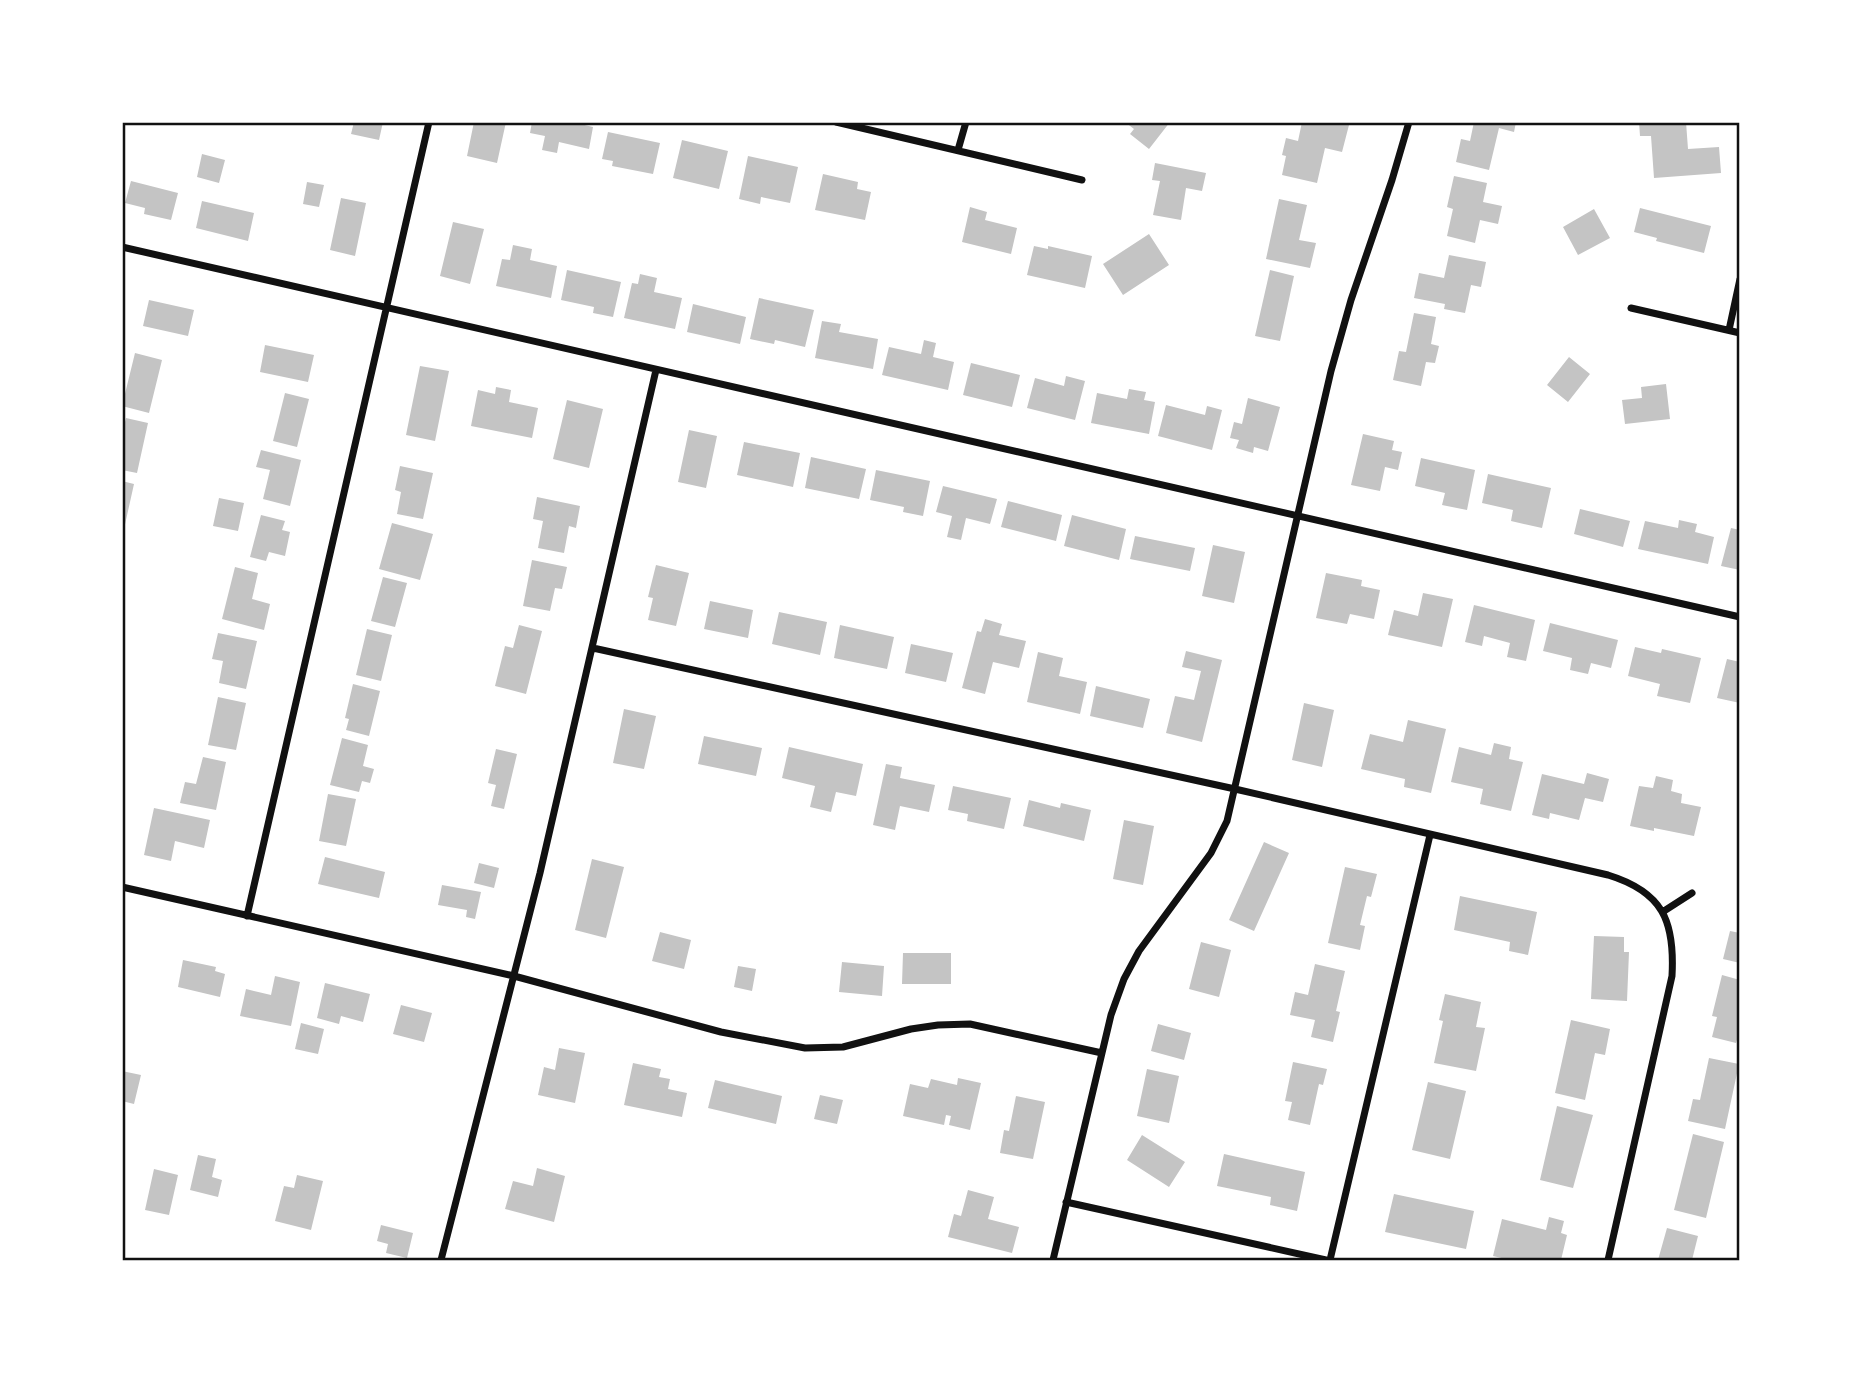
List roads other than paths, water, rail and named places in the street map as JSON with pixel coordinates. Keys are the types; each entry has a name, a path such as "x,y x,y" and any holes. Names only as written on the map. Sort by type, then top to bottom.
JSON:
{"street":[{"path":"247,916 429,122"},
{"path":"836,122 1082,180"},
{"path":"958,150 966,122"},
{"path":"1053,1261 1111,1015 1124,979 1139,951 1211,853 1227,821 1332,371 1351,300 1409,122"},
{"path":"122,247 1740,617"},
{"path":"1728,330 1740,279"},
{"path":"1631,308 1740,332"},
{"path":"441,1261 514,976 656,370"},
{"path":"593,648 1235,789 1624,880 1652,898 1664,911 1674,946 1672,976 1608,1261"},
{"path":"1066,1202 1328,1261 1430,835"},
{"path":"122,887 514,976 721,1032 805,1048 843,1048 911,1029 970,1024 1102,1053"},
{"path":"1664,911 1692,893"}]}
